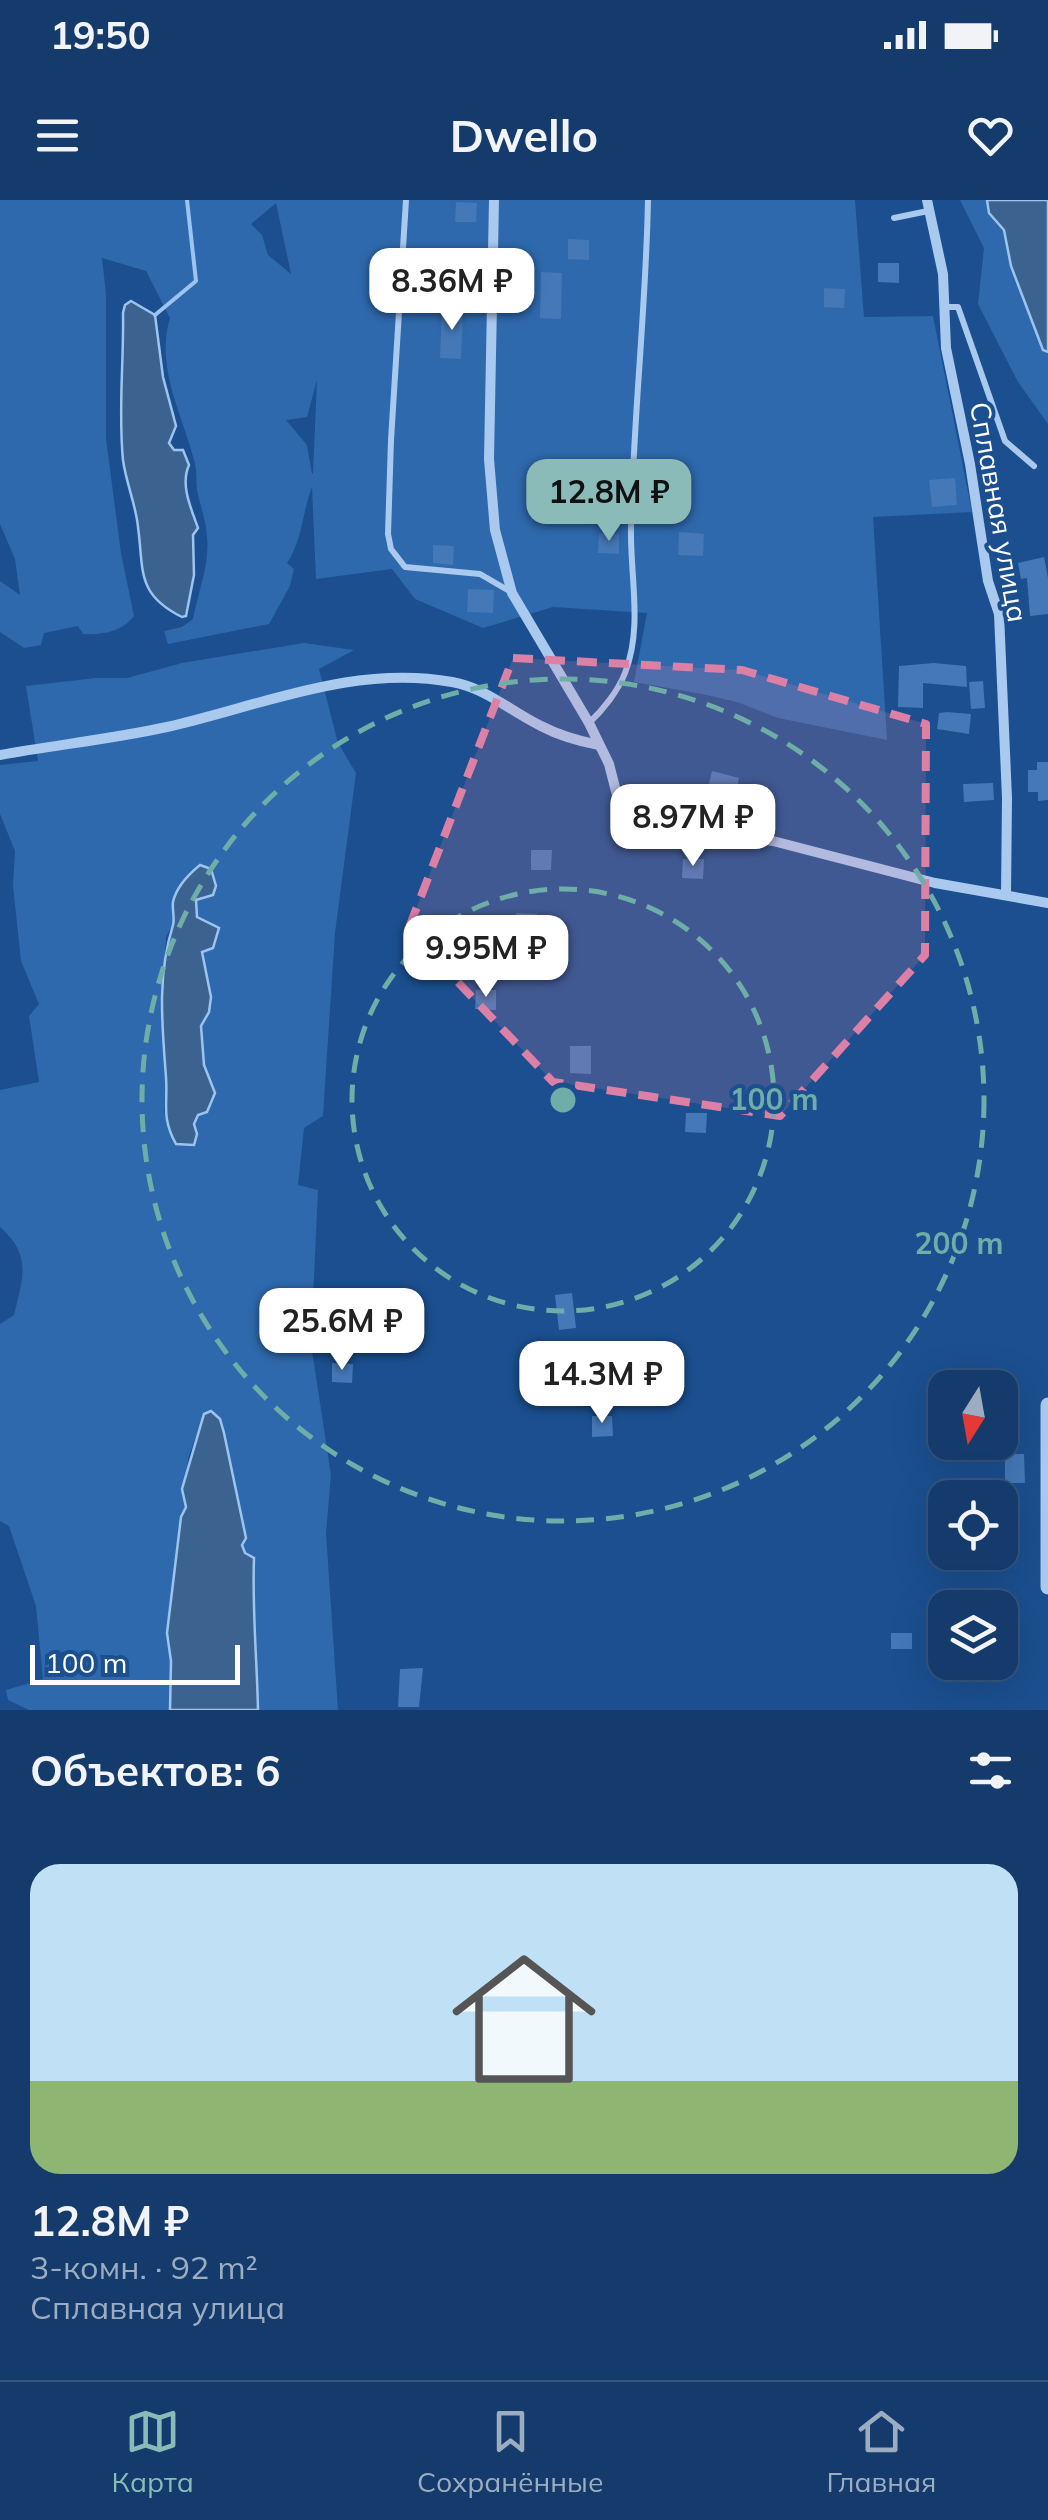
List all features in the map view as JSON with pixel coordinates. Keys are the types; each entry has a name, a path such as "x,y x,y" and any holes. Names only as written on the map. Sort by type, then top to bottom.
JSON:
{"street":[{"path":"494,200 489,459 495,530 512,592 589,723 609,764 620,807 690,829 773,841 935,883 1048,903"},
{"name":"Сплавная улица","path":"928,206 943,274 946,348 970,464 988,581 999,614 1006,772 1006,894"},
{"path":"0,754 163,728 321,686 420,678 477,688 539,726 572,740 599,745"},
{"path":"1048,1405 1048,1587"}],"lane":[{"path":"406,200 390,440 391,549 405,567 480,574 512,592"},
{"path":"589,723 601,712 624,674 634,632 630,534 648,200"},
{"path":"894,218 928,206"},
{"path":"944,307 958,307 1005,441 1034,466"}],"highlighted area":[{"path":"513,658 742,670 926,724 925,955 780,1116 553,1082 408,930"}],"shaded area":[{"path":"0,200 855,200 864,317 933,316 972,512 873,517 887,740 778,718 737,702 634,682 647,613 553,607 483,628 415,599 392,569 316,579 312,487 287,563 294,569 290,586 269,624 168,644 164,631 182,627 193,619 207,557 195,464 168,372 166,336 170,318 146,271 102,258 106,294 106,439 134,616 124,626 104,633 83,634 78,626 44,633 41,645 24,648 0,632 0,581 20,595 15,559 0,524","holes":["276,203 291,274 268,255 262,235 251,224","317,380 313,473 312,474 307,445 286,420 307,417"]},
{"path":"960,200 987,200 989,213 1004,230 1011,266 1043,349 1048,352 1048,424 1018,382 978,304 984,248"},
{"path":"987,200 1048,200 1048,352 1043,350 1011,266 1004,230 989,213"},
{"path":"131,301 155,315 163,377 176,426 169,443 174,450 183,450 189,465 186,488 198,528 193,535 194,575 186,616 182,617 157,599 145,580 137,519 123,460 123,313"},
{"path":"304,643 354,650 319,669 338,743 356,773 335,933 323,1116 304,1128 298,1185 318,1190 311,1344 331,1475 326,1533 338,1710 258,1710 254,1558 245,1553 242,1545 204,1414 188,1458 186,1507 181,1517 167,1633 170,1710 29,1710 8,1700 6,1690 43,1679 36,1606 9,1526 0,1521 0,1324 14,1315 22,1268 17,1247 0,1227 0,1090 39,1082 29,1016 39,1004 21,961 13,886 15,851 0,814 0,765 38,761 26,686 127,678 182,663","holes":["216,886 213,895 195,900 209,1012 201,1025 209,1085 194,1124 197,1134 168,1131 164,1110 166,937 173,924 173,901"]},
{"path":"200,865 211,869 216,886 213,895 196,900 197,917 219,928 213,948 202,952 211,997 201,1026 204,1065 215,1093 207,1112 198,1115 194,1124 194,1145 176,1144 168,1126 162,1000 174,922 173,902"},
{"path":"211,1411 220,1419 224,1433 246,1538 242,1545 245,1553 254,1558 258,1710 170,1710 167,1633 181,1517 186,1507 182,1489 204,1414"}],"building":[{"path":"456,202 477,203 476,222 455,222"},
{"path":"568,239 589,240 589,260 568,259"},
{"path":"878,263 899,263 899,283 878,282"},
{"path":"541,272 562,273 561,319 540,318"},
{"path":"824,288 845,289 844,308 824,307"},
{"path":"442,307 463,308 461,359 440,358"},
{"path":"955,478 957,505 932,507 929,480"},
{"path":"679,532 704,534 703,556 678,555"},
{"path":"599,533 619,534 619,554 598,553"},
{"path":"433,545 454,546 453,565 433,563"},
{"path":"1044,557 1048,614 1030,616 1027,578 1021,579 1018,563"},
{"path":"468,589 494,590 493,613 467,612"},
{"path":"899,666 966,666 967,687 923,683 923,708 898,707"},
{"path":"983,681 985,708 971,709 969,682"},
{"path":"939,713 971,714 969,734 937,729"},
{"path":"1037,762 1048,762 1048,800 1038,801 1038,792 1028,792 1028,770 1037,770"},
{"path":"712,771 739,778 734,799 707,792"},
{"path":"993,783 994,800 964,802 963,784"},
{"path":"531,850 552,850 551,870 531,870"},
{"path":"683,859 704,859 703,879 682,878"},
{"path":"516,913 537,914 537,934 516,933"},
{"path":"476,990 496,990 496,1010 475,1009"},
{"path":"570,1046 591,1046 591,1074 570,1073"},
{"path":"686,1113 707,1113 706,1133 685,1132"},
{"path":"572,1293 576,1328 559,1330 555,1295"},
{"path":"332,1363 353,1364 352,1383 332,1382"},
{"path":"592,1416 612,1416 613,1436 592,1437"},
{"path":"1018,1454 1024,1454 1025,1483 1005,1480 1005,1460 1018,1460"},
{"path":"891,1633 912,1633 912,1649 891,1649"},
{"path":"423,1668 419,1707 398,1707 400,1669"}],"waterway":[{"path":"155,315 196,281 187,200"}]}
